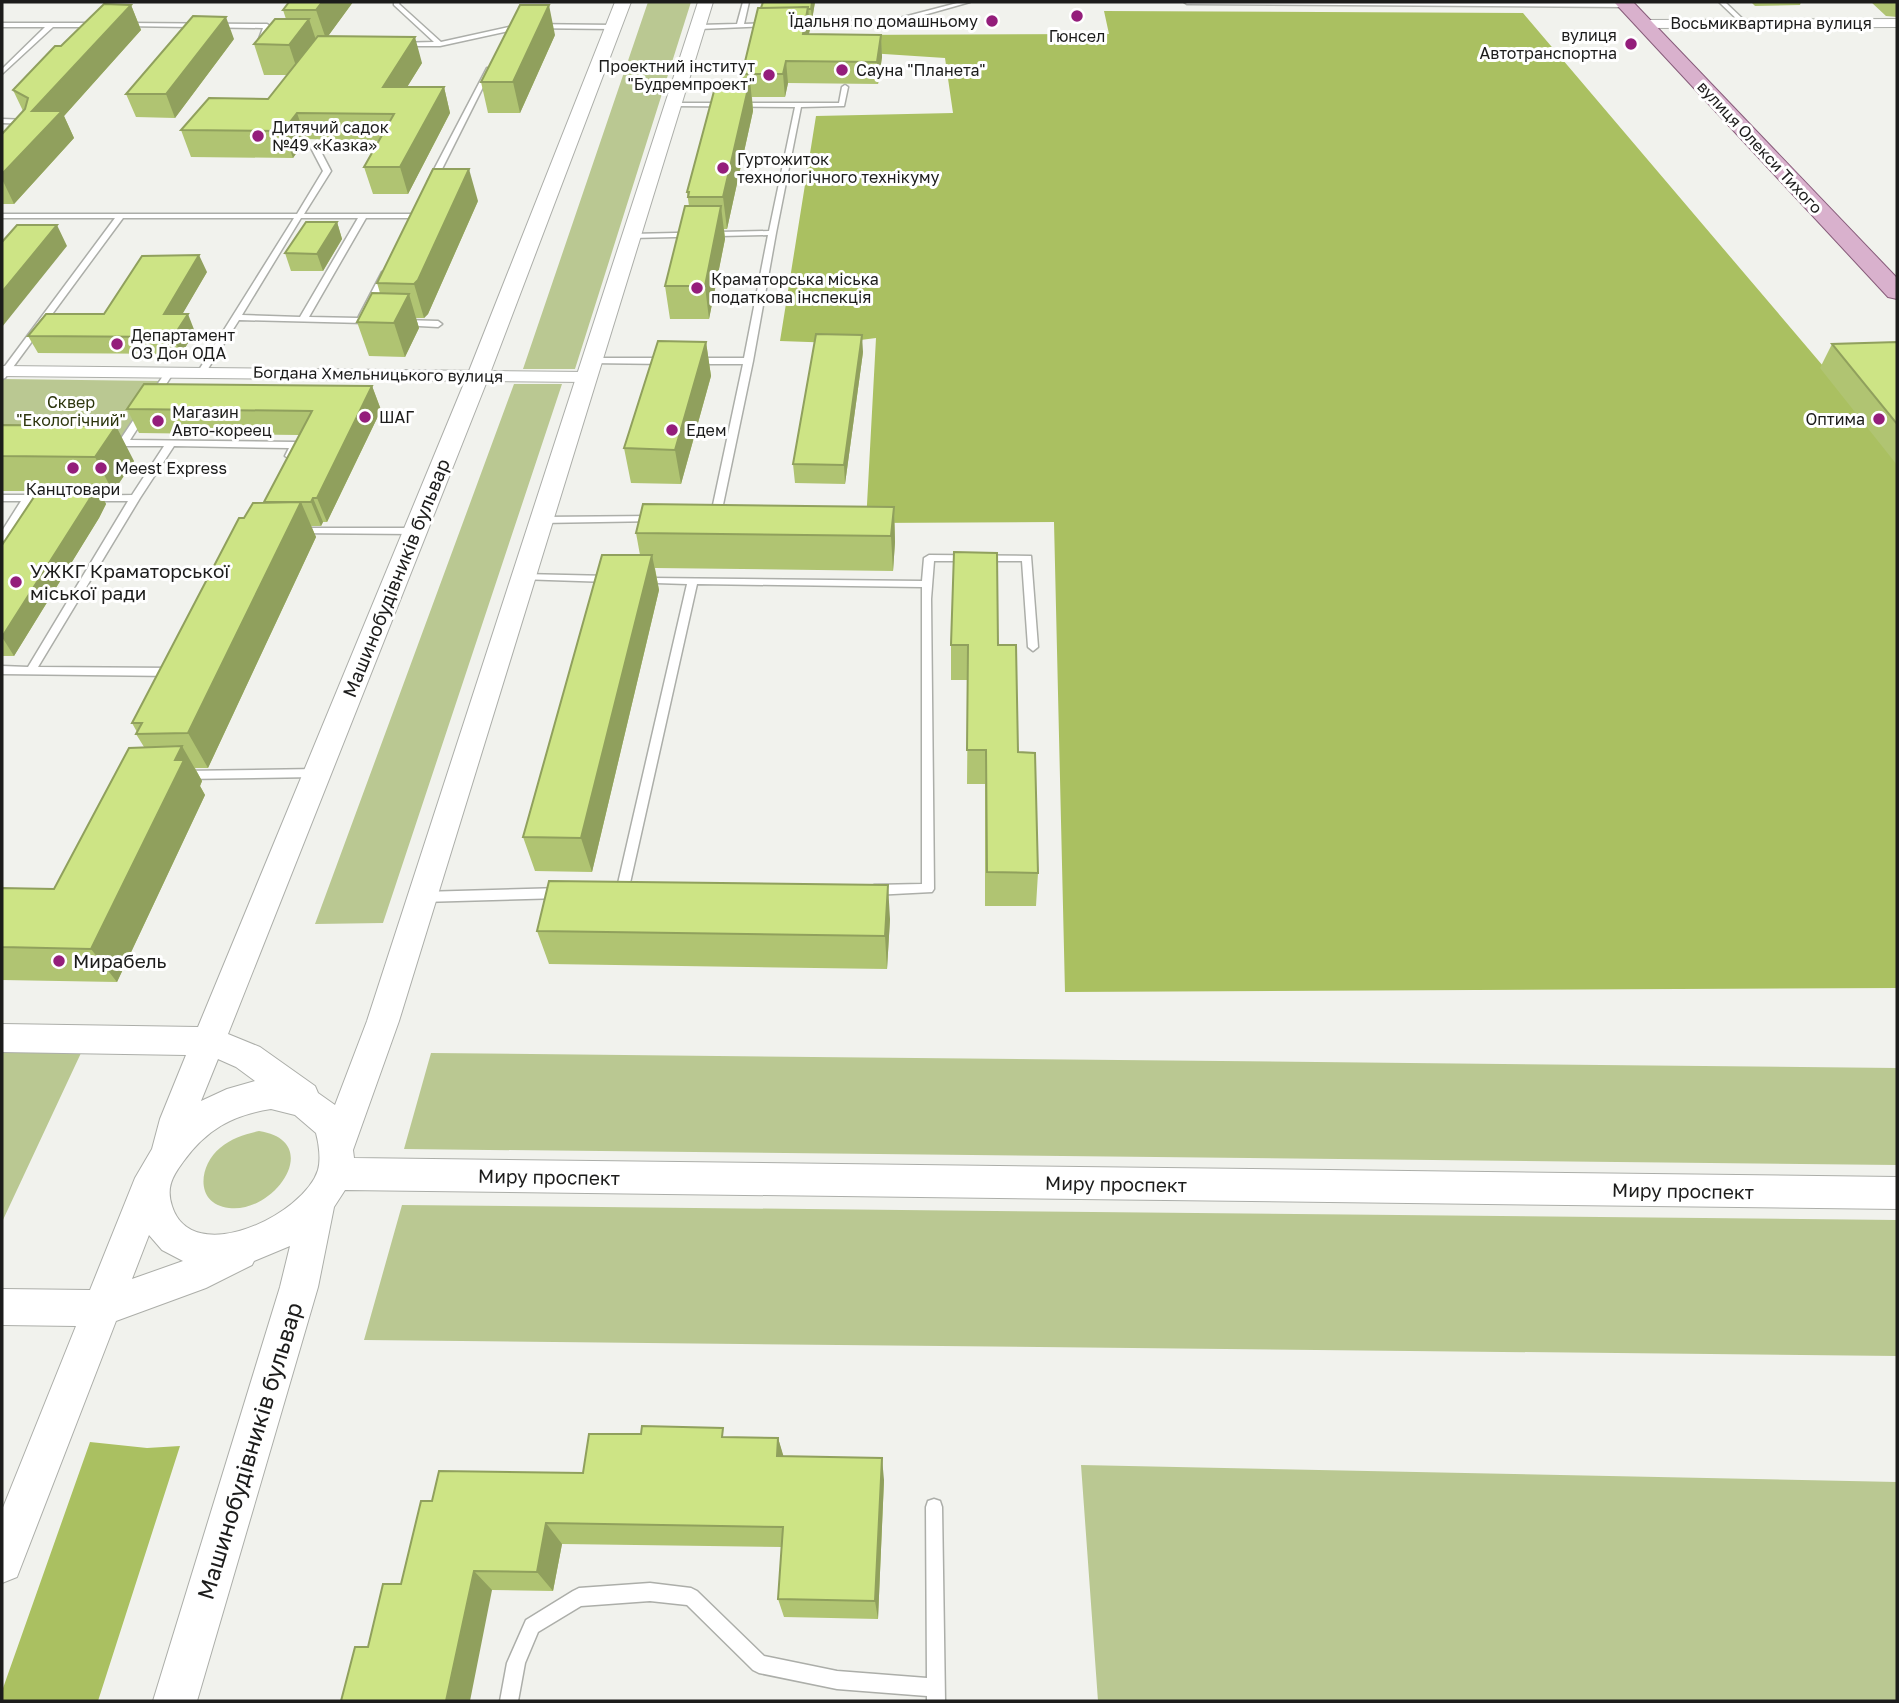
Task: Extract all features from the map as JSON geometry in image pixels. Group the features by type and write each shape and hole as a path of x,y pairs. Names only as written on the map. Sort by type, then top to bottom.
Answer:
{"main road":[{"name":"вулиця Олекси Тихого","path":"1625,3 1897,292"}],"street":[{"name":"Машинобудівників бульвар","path":"2,1562 100,1308 160,1167 177,1119 478,376 623,2"},
{"name":"Машинобудівників бульвар","path":"175,1701 299,1287 330,1174 383,1021 706,2"},
{"name":"Восьмиквартирна вулиця","path":"1644,24 1897,23"},
{"name":"Богдана Хмельницького вулиця","path":"3,372 478,376 589,369"},
{"path":"2,1038 209,1041 248,1057 317,1109 331,1126 330,1174 295,1222 267,1239 193,1275 100,1308 2,1307"},
{"path":"267,1239 237,1250 207,1251 182,1243 163,1227 153,1206 160,1167 187,1130 213,1111 242,1098 271,1094 297,1098 317,1109"},
{"name":"Миру проспект","path":"330,1174 1897,1193"}],"lane":[{"path":"397,2 396,4 440,44"},
{"path":"740,26 746,2"},
{"path":"699,27 892,22 967,2"},
{"path":"1187,2 1625,3"},
{"path":"1722,2 1744,23"},
{"path":"2,25 105,25"},
{"path":"2,72 51,25"},
{"path":"118,25 267,26 260,44 274,44"},
{"path":"385,44 440,44 523,26 614,27"},
{"path":"503,40 509,29"},
{"path":"426,193 492,64"},
{"path":"673,104 798,107 842,105 845,87"},
{"path":"704,519 717,519 798,107"},
{"path":"2,121 27,121 34,125 33,132"},
{"path":"201,373 327,171 315,148"},
{"path":"408,228 420,204"},
{"path":"2,216 414,216"},
{"path":"303,319 363,216"},
{"path":"3,372 120,217"},
{"path":"631,236 772,233"},
{"path":"361,321 390,263"},
{"path":"236,317 374,322"},
{"path":"387,322 438,324"},
{"path":"589,369 749,362"},
{"path":"170,372 123,443 295,445 283,470"},
{"path":"32,670 171,443"},
{"path":"2,498 55,498"},
{"path":"2,538 28,498"},
{"path":"68,498 135,498"},
{"path":"541,520 663,519"},
{"path":"279,531 415,531"},
{"path":"858,890 928,889 929,558 1027,558 1033,647"},
{"path":"523,577 618,579"},
{"path":"656,580 927,584"},
{"path":"636,892 616,892 693,580"},
{"path":"175,684 187,661"},
{"path":"2,670 181,673"},
{"path":"169,775 317,773"},
{"path":"422,897 575,893"},
{"path":"509,1701 516,1663 532,1626 579,1598 650,1592 691,1597 760,1664 837,1680 936,1695 934,1507"}],"green space":[{"path":"648,2 691,2 575,369 523,369"},
{"path":"1104,11 1523,13 1897,453 1897,988 1065,992 1054,522 866,523 876,338 837,343 780,341 816,116 953,113 945,58 823,50 836,35 1109,34"},
{"name":"Сквер \"Екологічний\"","path":"2,379 160,381 118,443 2,441"},
{"path":"514,384 562,384 383,923 315,924"},
{"path":"2,1052 81,1053 2,1222"},
{"path":"431,1053 1897,1068 1897,1165 404,1149"},
{"path":"259,1131 279,1137 289,1148 291,1161 286,1176 276,1189 262,1200 246,1207 229,1208 218,1205 205,1192 204,1173 208,1164 220,1148 239,1137"},
{"path":"402,1205 1897,1220 1897,1356 364,1340"},
{"path":"90,1442 147,1448 180,1446 98,1701 2,1701 2,1691"},
{"path":"1081,1465 1897,1482 1897,1701 1098,1701"}],"building":[{"path":"289,2 322,2 316,10 283,10"},
{"path":"763,2 812,2 811,9 808,9 761,8"},
{"path":"104,4 131,5 32,111 62,111 2,174 2,134 25,109 28,98 13,90 55,46 61,46"},
{"path":"520,5 549,5 513,82 481,82"},
{"path":"808,7 803,34 881,35 877,62 786,61 783,74 742,74 758,8"},
{"path":"193,16 226,17 166,94 126,94"},
{"path":"275,19 309,19 289,45 254,44"},
{"path":"318,36 415,37 383,87 444,87 400,167 364,167 394,114 297,113 283,131 181,130 209,98 268,99"},
{"path":"717,80 750,80 723,197 688,197 687,192"},
{"path":"433,169 469,169 418,280 414,284 377,283"},
{"path":"685,206 721,206 705,286 665,286"},
{"path":"306,222 337,222 317,254 285,253"},
{"path":"17,225 57,225 2,292 2,242"},
{"path":"199,255 164,314 188,314 173,337 28,336 46,314 104,314 142,256"},
{"path":"372,293 409,294 394,323 357,322"},
{"path":"816,334 862,335 844,465 793,464"},
{"path":"658,341 706,342 675,450 624,448"},
{"path":"1897,342 1897,424 1832,344"},
{"path":"144,384 372,386 317,498 313,498 311,502 264,502 312,411 127,409"},
{"path":"2,425 116,426 95,457 2,456"},
{"path":"42,485 96,485 2,637 2,545"},
{"path":"301,502 188,733 136,734 142,723 132,723 239,518 244,518 253,503"},
{"path":"643,504 894,507 891,536 636,533"},
{"path":"954,552 997,553 998,645 1016,645 1018,752 1035,753 1038,873 987,872 986,750 967,750 968,645 951,645"},
{"path":"602,555 652,555 581,838 523,837"},
{"path":"182,746 175,760 184,760 91,949 2,947 2,888 54,889 129,748"},
{"path":"549,881 888,885 885,936 537,931"},
{"path":"642,1426 723,1428 722,1437 778,1438 777,1456 882,1458 875,1601 778,1599 783,1527 546,1523 537,1572 474,1571 446,1701 341,1701 355,1647 368,1647 383,1584 401,1584 421,1501 432,1501 439,1471 583,1473 589,1434 641,1434"}],"place":[{"name":"Гюнсел","path":"1077,16"},
{"name":"Їдальня по домашньому","path":"992,21"},
{"name":"вулиця Автотранспортна","path":"1631,44"},
{"name":"Сауна \"Планета\"","path":"842,70"},
{"name":"Проектний інститут \"Будремпроект\"","path":"769,75"},
{"name":"Дитячий садок №49 «Казка»","path":"258,136"},
{"name":"Гуртожиток технологічного технікуму","path":"723,168"},
{"name":"Краматорська міська податкова інспекція","path":"697,288"},
{"name":"Департамент ОЗ Дон ОДА","path":"117,344"},
{"name":"ШАГ","path":"365,417"},
{"name":"Оптима","path":"1879,419"},
{"name":"Магазин Авто-кореец","path":"158,421"},
{"name":"Едем","path":"672,430"},
{"name":"Канцтовари","path":"73,468"},
{"name":"Meest Express","path":"101,468"},
{"name":"УЖКГ Краматорської міської ради","path":"16,582"},
{"name":"Мирабель","path":"59,961"}]}
